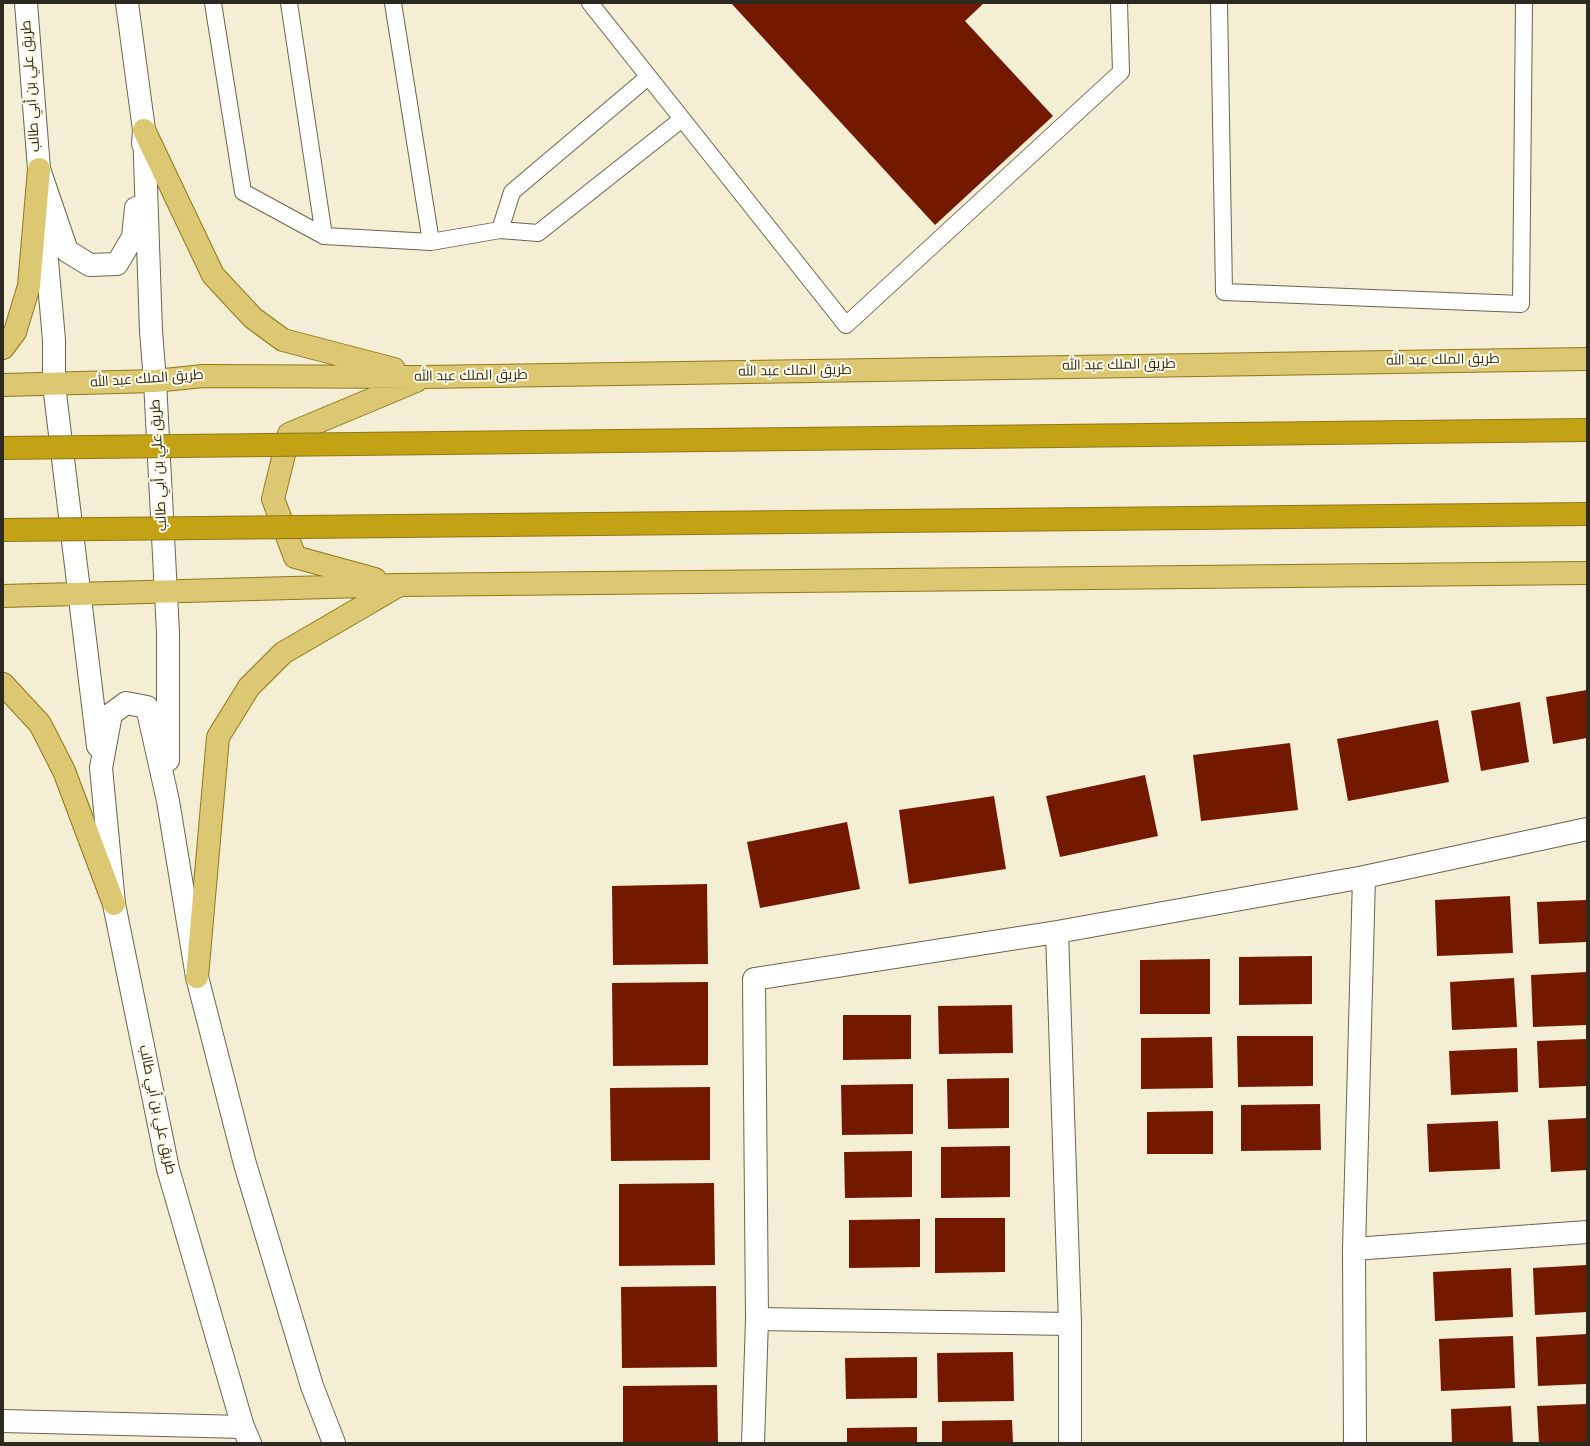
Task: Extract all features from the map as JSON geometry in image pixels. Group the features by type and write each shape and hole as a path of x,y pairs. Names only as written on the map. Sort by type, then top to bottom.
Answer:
{"highway":[{"path":"3,448 1587,430"},
{"path":"3,530 1587,514"}],"main road":[{"name":"طريق علي بن أبي طالب","path":"26,3 54,340 54,385 81,595 101,768 114,904 168,1169 246,1435"},
{"name":"طريق علي بن أبي طالب","path":"127,3 144,130 151,332 155,381 168,633 168,801"},
{"name":"طريق علي بن أبي طالب","path":"39,169 67,251 90,265 117,264 133,238 144,130"},
{"path":"144,130 213,276 253,318 284,340 424,378"},
{"path":"3,348 15,332 28,286 39,169"},
{"name":"طريق الملك عبد الله","path":"3,385 54,385 155,381 203,376 424,378 1587,359"},
{"path":"400,585 295,557 273,500 289,434 424,378"},
{"path":"3,596 400,585 1587,573"},
{"path":"197,977 218,737 249,687 283,653 400,585"},
{"path":"3,684 40,724 64,771 114,904"},
{"name":"طريق علي بن أبي طالب","path":"101,768 111,714 126,703 147,707 168,801 197,977 245,1164 312,1386 334,1443"},
{"path":"753,1443 757,1319 754,979 1057,932 1364,877 1587,829"},
{"path":"1355,1443 1354,1249 1364,877"},
{"path":"1057,932 1070,1324 1070,1443"},
{"path":"1354,1249 1587,1232"},
{"path":"757,1319 1070,1324"},
{"path":"3,1421 246,1435"}],"lane":[{"path":"213,3 243,192 324,236 431,242 500,230 538,233 682,119"},
{"path":"289,3 324,236"},
{"path":"393,3 431,242"},
{"path":"590,3 846,325 1121,72 1119,3"},
{"path":"1219,3 1224,292 1521,304 1524,3"},
{"path":"500,230 512,192 648,77"}],"building":[{"path":"731,3 984,3 965,21 1053,116 935,225"},
{"path":"1587,690 1587,738 1553,744 1546,697"},
{"path":"1520,702 1529,762 1481,771 1471,711"},
{"path":"1438,720 1449,782 1348,801 1337,739"},
{"path":"1290,743 1298,810 1201,821 1193,755"},
{"path":"1145,775 1158,836 1060,857 1046,796"},
{"path":"994,796 1006,869 909,884 899,810"},
{"path":"847,822 860,889 760,908 747,842"},
{"path":"707,884 708,964 613,965 612,886"},
{"path":"1510,896 1513,953 1437,956 1435,900"},
{"path":"1587,900 1587,942 1539,944 1537,902"},
{"path":"1312,956 1312,1004 1239,1005 1239,957"},
{"path":"1210,959 1210,1014 1140,1014 1140,960"},
{"path":"1587,972 1587,1025 1533,1027 1531,975"},
{"path":"1514,978 1517,1027 1452,1030 1450,982"},
{"path":"708,982 708,1065 613,1066 612,983"},
{"path":"1012,1005 1013,1053 939,1054 938,1006"},
{"path":"843,1015 911,1015 911,1059 843,1060"},
{"path":"1237,1036 1313,1036 1313,1086 1238,1087"},
{"path":"1212,1037 1213,1088 1141,1089 1141,1038"},
{"path":"1587,1039 1587,1086 1539,1088 1537,1041"},
{"path":"1517,1048 1518,1092 1451,1095 1449,1051"},
{"path":"1009,1078 1009,1128 948,1129 947,1079"},
{"path":"913,1084 913,1134 842,1135 841,1085"},
{"path":"710,1087 710,1160 611,1161 610,1088"},
{"path":"1320,1104 1321,1150 1241,1151 1241,1105"},
{"path":"1213,1111 1213,1154 1147,1154 1147,1112"},
{"path":"1587,1118 1587,1170 1551,1172 1548,1120"},
{"path":"1498,1121 1500,1169 1429,1172 1427,1124"},
{"path":"1010,1146 1010,1197 941,1198 941,1147"},
{"path":"912,1151 912,1197 845,1198 844,1152"},
{"path":"714,1183 715,1265 619,1266 619,1184"},
{"path":"935,1218 1005,1218 1005,1272 935,1273"},
{"path":"920,1219 920,1267 849,1268 849,1220"},
{"path":"1587,1265 1587,1312 1535,1315 1533,1268"},
{"path":"1511,1268 1513,1317 1435,1321 1433,1272"},
{"path":"716,1286 717,1367 622,1368 621,1287"},
{"path":"1587,1334 1587,1384 1538,1386 1536,1337"},
{"path":"1513,1336 1515,1388 1441,1391 1439,1339"},
{"path":"1013,1352 1014,1401 938,1402 937,1353"},
{"path":"917,1357 917,1398 846,1399 845,1358"},
{"path":"717,1385 718,1443 623,1443 623,1386"},
{"path":"1587,1404 1587,1443 1539,1443 1537,1406"},
{"path":"1511,1406 1513,1443 1452,1443 1451,1409"},
{"path":"1012,1420 1013,1443 942,1443 942,1421"},
{"path":"917,1427 917,1443 847,1443 847,1428"}]}
